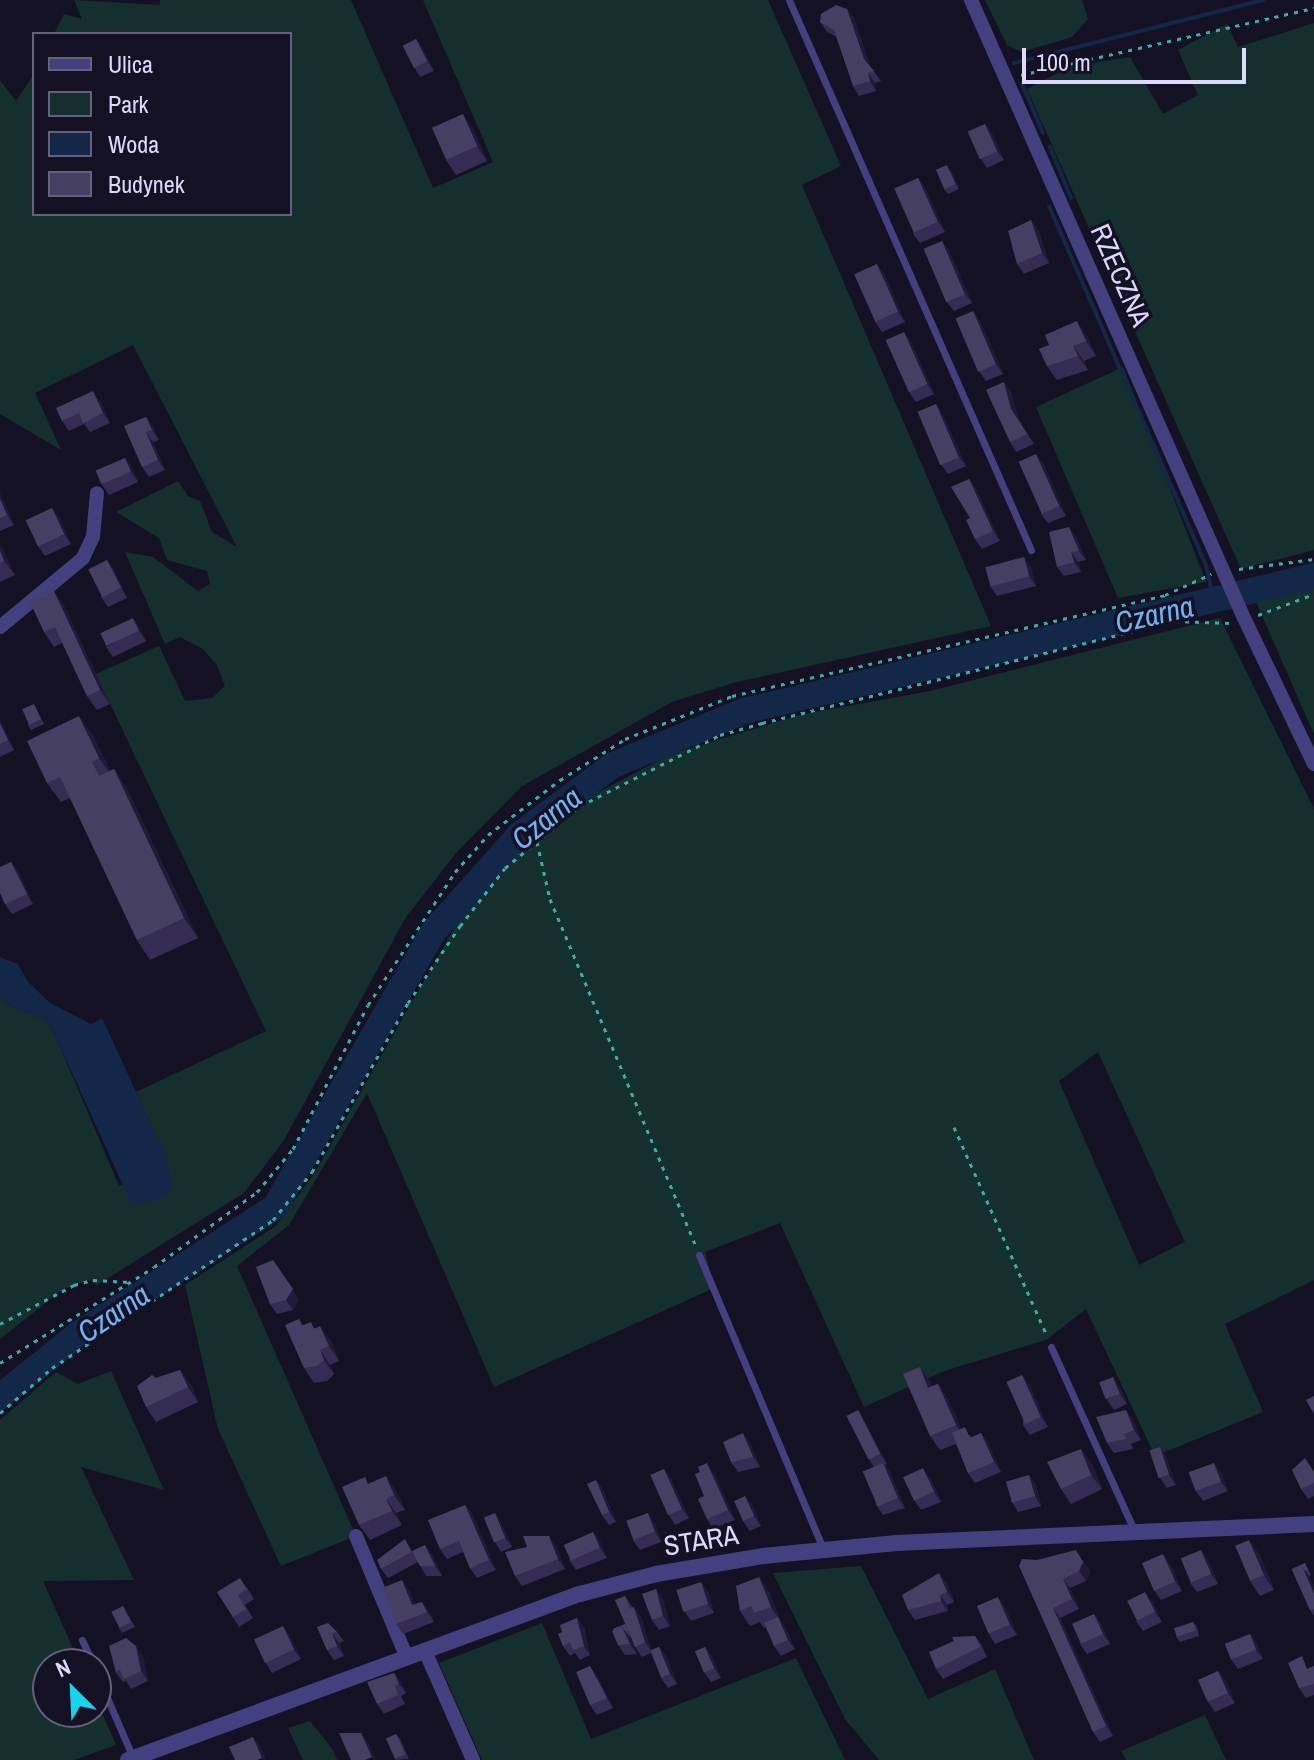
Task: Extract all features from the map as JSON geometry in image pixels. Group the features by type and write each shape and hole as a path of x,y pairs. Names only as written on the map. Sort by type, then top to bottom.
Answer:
{"street":[{"name":"RZECZNA","path":"971,0 1245,621"},
{"path":"0,627 83,558 93,537 97,493"},
{"path":"1245,621 1314,764"},
{"name":"STARA","path":"130,1759 617,1582 708,1564 824,1550 1314,1524"},
{"path":"356,1536 407,1658"},
{"path":"425,1651 473,1760"}],"lane":[{"path":"789,0 1031,550"},
{"path":"699,1255 824,1550"},
{"path":"1051,1347 1136,1534"},
{"path":"82,1640 86,1648"},
{"path":"112,1713 130,1759"}],"path":[{"path":"1006,78 1314,8"},
{"path":"0,1363 130,1282 257,1192 293,1149 368,1005 455,872 488,835 560,780 625,739 732,696 1165,595 1202,576 1314,559"},
{"path":"0,1413 52,1368 273,1220 312,1172 408,1003 460,926 505,868 580,806 720,735 1175,621 1245,621 1269,607 1314,594"},
{"path":"537,842 550,899 699,1255"},
{"path":"954,1127 1051,1347"},
{"path":"0,1324 74,1285 93,1280 130,1282"}],"green space":[{"path":"74,0 160,5 160,0 351,0 433,188 493,162 423,0 768,0 841,166 802,185 991,626 733,683 672,702 522,786 456,853 406,917 284,1140 244,1193 97,1285 89,1280 63,1289 0,1339 0,995 12,1007 44,1019 55,1035 119,1186 167,1159 136,1092 266,1031 96,674 159,646 185,701 212,698 225,686 217,665 203,649 180,637 165,644 125,552 153,557 198,591 210,584 207,571 167,560 159,538 116,512 178,481 188,496 200,501 212,532 237,547 133,345 35,393 61,450 0,414 0,80 16,101 32,77 32,216 292,216 292,32 55,32 64,14 82,19"},
{"path":"985,0 1082,0 1088,19 1072,37 1022,52 1007,45"},
{"path":"1314,23 1314,550 1241,569 1027,89 1069,67 1130,57 1163,114 1198,95 1178,50 1227,24 1238,47"},
{"path":"1123,367 1206,582 1118,598 1036,407"},
{"path":"1314,587 1314,734 1256,602"},
{"path":"1220,618 1314,809 1314,1280 1225,1324 1263,1412 1155,1456 1086,1309 1046,1340 944,1371 864,1407 780,1223 705,1252 714,1288 494,1387 367,1093 289,1225 237,1266 356,1536 281,1566 218,1429 185,1285 276,1226 314,1174 460,918 515,851 584,800 669,755 799,715 930,691","holes":["1098,1052 1185,1242 1139,1265 1059,1081"]},
{"path":"111,1371 164,1490 81,1467 134,1580 43,1581 73,1648 32,1648 32,1728 109,1728 116,1745 74,1760 0,1760 0,1420 56,1372 78,1384"},
{"path":"861,1566 928,1699 995,1669 1034,1760 879,1760 845,1719 773,1573"},
{"path":"542,1623 591,1739 796,1658 845,1760 482,1760 439,1663"},
{"path":"1205,1715 1226,1760 1126,1760 1121,1751"},
{"path":"310,1721 333,1750 337,1760 303,1760 288,1728"}],"water":[{"path":"0,957 18,964 28,982 50,1003 91,1024 102,1018 167,1159 173,1187 164,1198 132,1205 55,1035 44,1019 12,1007 0,995"}],"building":[{"path":"836,5 847,9 864,59 874,71 868,73 870,81 853,86 834,30 820,22 821,14"},
{"path":"416,39 427,61 414,68 403,46"},
{"path":"463,114 477,146 446,160 432,128"},
{"path":"985,124 997,151 980,159 968,132"},
{"path":"947,165 955,184 944,189 936,170"},
{"path":"918,178 938,222 914,232 894,189"},
{"path":"1031,220 1042,253 1017,264 1008,231"},
{"path":"942,241 965,294 946,302 924,249"},
{"path":"877,264 898,312 875,322 854,274"},
{"path":"973,311 996,364 978,372 956,318"},
{"path":"1077,321 1086,341 1073,346 1078,356 1047,366 1039,349 1049,345 1045,335"},
{"path":"904,332 927,384 909,392 886,340"},
{"path":"1004,382 1011,409 1027,434 1010,442 986,390"},
{"path":"93,391 103,413 83,423 79,413 62,421 56,408"},
{"path":"936,404 959,457 940,465 918,412"},
{"path":"146,417 152,430 146,432 158,460 142,467 124,426"},
{"path":"1036,454 1059,506 1042,514 1019,462"},
{"path":"125,458 131,472 101,484 96,471"},
{"path":"969,479 993,531 975,539 966,520 970,518 951,487"},
{"path":"0,499 7,515 0,518"},
{"path":"52,508 64,534 38,547 26,520"},
{"path":"1069,527 1079,551 1071,552 1074,562 1057,567 1049,532"},
{"path":"1024,557 1029,576 991,587 985,567"},
{"path":"107,560 121,588 102,597 88,570"},
{"path":"53,589 100,690 87,696 55,627 44,632 29,600"},
{"path":"133,618 139,631 106,646 100,633"},
{"path":"34,704 41,720 29,725 22,709"},
{"path":"79,716 99,758 92,762 99,776 114,769 184,918 137,940 60,777 47,783 27,741"},
{"path":"0,724 8,740 0,744"},
{"path":"11,862 27,894 5,904 0,893 0,867"},
{"path":"273,1260 293,1289 286,1300 270,1304 256,1267"},
{"path":"299,1319 302,1326 311,1322 314,1329 320,1326 329,1346 320,1350 324,1360 317,1366 304,1368 285,1325"},
{"path":"920,1367 928,1388 938,1384 956,1425 930,1436 903,1374"},
{"path":"180,1370 188,1387 146,1407 137,1386 152,1375 156,1378"},
{"path":"1022,1375 1041,1417 1025,1424 1006,1382"},
{"path":"1113,1377 1120,1394 1106,1399 1099,1383"},
{"path":"1314,1396 1314,1414 1306,1400"},
{"path":"858,1410 880,1454 869,1460 846,1416"},
{"path":"1126,1410 1134,1430 1124,1434 1126,1439 1107,1443 1096,1417"},
{"path":"965,1427 970,1438 981,1433 994,1462 968,1473 952,1433"},
{"path":"743,1433 753,1457 731,1462 723,1442"},
{"path":"1160,1447 1169,1475 1158,1478 1150,1450"},
{"path":"1081,1449 1091,1475 1061,1489 1047,1462"},
{"path":"1305,1458 1314,1472 1314,1483 1301,1489 1292,1470"},
{"path":"707,1463 728,1510 707,1519 698,1499 704,1496 695,1474 700,1472 698,1467"},
{"path":"883,1463 898,1498 878,1507 863,1472"},
{"path":"1214,1463 1221,1482 1195,1491 1189,1472"},
{"path":"923,1468 934,1492 914,1501 903,1477"},
{"path":"664,1469 682,1509 668,1515 650,1475"},
{"path":"1029,1475 1035,1496 1012,1503 1006,1482"},
{"path":"386,1476 394,1495 386,1499 392,1511 359,1525 342,1487 365,1477 368,1484"},
{"path":"596,1480 609,1512 602,1515 587,1484"},
{"path":"745,1496 754,1516 743,1521 734,1501"},
{"path":"465,1505 489,1560 470,1568 459,1541 440,1549 428,1520"},
{"path":"495,1513 505,1538 494,1543 484,1517"},
{"path":"648,1513 655,1532 633,1540 626,1521"},
{"path":"593,1532 600,1548 571,1561 564,1545"},
{"path":"523,1536 549,1536 558,1559 515,1576 505,1552 527,1547"},
{"path":"405,1539 412,1552 381,1569 377,1560"},
{"path":"1249,1540 1264,1575 1250,1581 1235,1546"},
{"path":"425,1545 435,1566 420,1566 412,1551"},
{"path":"1076,1550 1083,1562 1079,1571 1063,1579 1072,1599 1053,1608 1106,1726 1093,1732 1019,1566 1022,1559 1037,1560"},
{"path":"1201,1550 1211,1574 1191,1583 1181,1559"},
{"path":"1163,1554 1175,1581 1154,1591 1142,1563"},
{"path":"1302,1566 1314,1594 1314,1609 1310,1610 1292,1570"},
{"path":"939,1573 947,1592 940,1595 941,1601 908,1610 902,1595"},
{"path":"759,1577 771,1607 754,1613 751,1606 740,1611 736,1586"},
{"path":"240,1578 247,1589 238,1595 246,1609 233,1617 217,1592"},
{"path":"402,1580 412,1605 422,1602 427,1612 396,1624 382,1588"},
{"path":"701,1582 708,1604 683,1612 676,1590"},
{"path":"656,1589 663,1616 652,1620 642,1594"},
{"path":"1145,1592 1155,1612 1137,1621 1127,1601"},
{"path":"625,1596 630,1609 634,1607 645,1642 635,1647 615,1600"},
{"path":"998,1597 1010,1625 989,1634 977,1606"},
{"path":"123,1606 131,1622 120,1628 111,1612"},
{"path":"1094,1614 1103,1634 1081,1644 1072,1624"},
{"path":"778,1617 788,1640 774,1646 764,1623"},
{"path":"577,1618 584,1646 573,1650 570,1642 563,1646 558,1634 562,1632 560,1625"},
{"path":"1193,1622 1196,1631 1177,1637 1174,1628"},
{"path":"328,1623 337,1632 332,1633 337,1646 327,1650 317,1627"},
{"path":"625,1624 628,1631 622,1627 614,1631 613,1629"},
{"path":"283,1626 294,1650 265,1663 254,1640"},
{"path":"622,1627 630,1644 618,1645 612,1631"},
{"path":"1250,1634 1256,1650 1231,1660 1225,1644"},
{"path":"975,1636 980,1647 936,1669 929,1652 954,1641 952,1637"},
{"path":"126,1638 136,1646 141,1671 124,1679 120,1670 116,1673 112,1648 109,1646"},
{"path":"659,1647 670,1674 662,1677 651,1650"},
{"path":"705,1647 714,1668 704,1672 695,1651"},
{"path":"1302,1656 1307,1669 1314,1666 1314,1684 1299,1688 1288,1663"},
{"path":"590,1666 607,1698 590,1705 576,1672"},
{"path":"1218,1671 1228,1693 1208,1702 1198,1680"},
{"path":"394,1673 399,1684 395,1686 398,1695 377,1704 367,1682"},
{"path":"339,1733 361,1733 372,1757 351,1760"},
{"path":"396,1734 405,1754 395,1759 386,1738"},
{"path":"253,1737 262,1758 235,1760 229,1747"}],"waterway":[{"path":"1014,63 1263,0"},
{"path":"1022,84 1043,133"},
{"path":"1050,147 1071,198"},
{"path":"1049,206 1206,565 1213,597"},
{"name":"Czarna","path":"0,1397 77,1335 275,1207 433,932 519,835 613,765 744,711 1314,576"}]}
